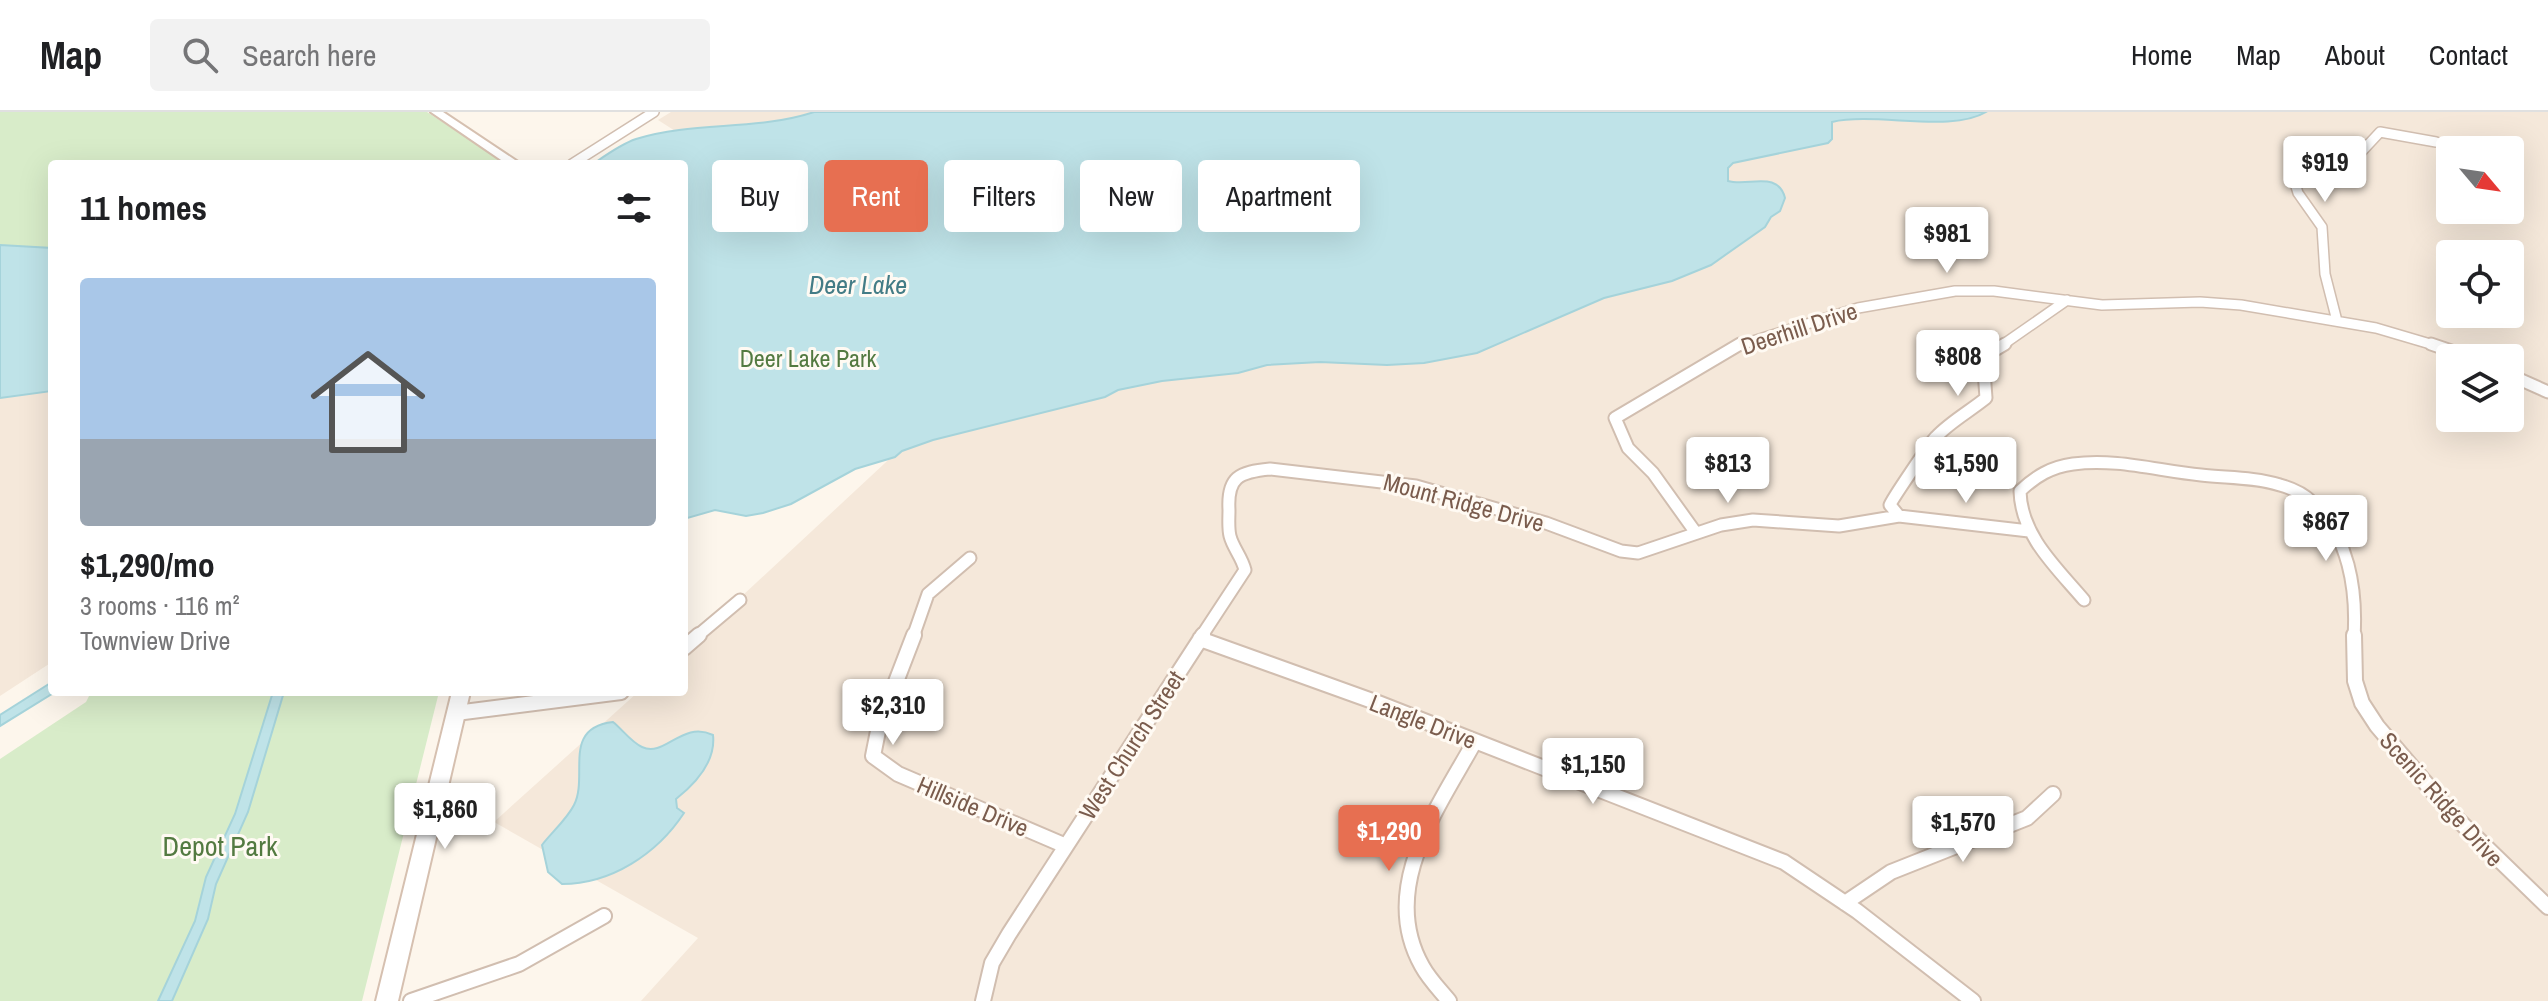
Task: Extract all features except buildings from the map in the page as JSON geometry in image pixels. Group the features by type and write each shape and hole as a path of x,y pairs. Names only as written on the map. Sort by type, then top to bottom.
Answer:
{"street":[{"path":"436,112 509,160"},
{"path":"578,160 654,112"},
{"path":"2337,321 2325,274 2322,227 2298,193 2294,180 2298,172 2311,167 2351,163 2380,132 2436,142"},
{"name":"Deerhill Drive","path":"1696,533 1653,473 1628,448 1615,418 1742,343 1858,308 1955,291 1994,291 2102,305 2224,304 2337,321 2436,346"},
{"path":"1899,516 1890,505 1897,489 1918,466 1935,438 1986,398 1988,389 1981,368 1983,357 2028,330 2067,300"},
{"path":"2524,381 2548,392"},
{"name":"Scenic Ridge Drive","path":"2084,600 2029,531 2019,503 2025,484 2041,473 2100,462 2257,479 2293,490 2310,500 2323,512 2355,591 2353,663 2359,695 2379,729 2447,811 2491,857 2548,907"},
{"name":"Mount Ridge Drive","path":"1230,487 1232,482 1249,471 1270,469 1391,481 1546,523 1609,547 1638,553 1696,533"},
{"name":"West Church Street","path":"983,1001 992,963 1245,570 1242,555 1230,537 1230,487"},
{"path":"1696,533 1753,520 1839,526 1899,516 2029,531"},
{"name":"Hillside Drive","path":"970,558 928,594 901,674 879,726 873,756 898,774 1066,846"},
{"path":"688,645 740,600"},
{"name":"Langle Drive","path":"1200,639 1475,741 1784,862 1845,903 1973,1001"},
{"path":"387,1001 460,696"},
{"path":"456,713 590,696"},
{"path":"1449,1001 1429,981 1409,940 1403,918 1403,897 1411,865 1475,741"},
{"path":"1845,903 1891,872 2027,818 2053,794"},
{"path":"411,1001 519,964 604,916"}],"shaded area":[{"path":"671,112 873,112 725,160 658,120"},
{"path":"1720,112 2548,112 2548,1001 641,1001 698,938 494,822 634,696 688,696 688,646 1028,330 1339,232 1360,232 1360,225"},
{"path":"48,340 48,665 0,696 0,346"}],"green space":[{"path":"0,112 427,112 501,160 48,160 48,248 0,245"},
{"name":"Depot Park","path":"89,696 438,696 362,1001 0,1001 0,759 86,702"}],"water":[{"name":"Deer Lake","path":"814,112 1986,112 1954,121 1869,119 1832,122 1832,139 1828,143 1733,163 1728,168 1728,181 1769,182 1781,189 1785,198 1780,211 1771,217 1765,227 1711,265 1672,281 1604,298 1477,353 1424,363 1267,365 1238,373 1162,381 1118,390 1105,397 933,440 902,451 895,457 855,469 791,504 763,513 746,516 715,510 688,518 688,160 599,160 625,144 658,133 770,122"},
{"path":"0,245 48,248 48,392 0,398"},
{"path":"48,685 49,696 0,726 0,715"},
{"path":"272,696 283,696 248,812 216,884 208,919 172,1001 158,1001 195,921 206,877 235,814"},
{"path":"613,722 638,745 650,749 692,732 713,735 711,754 697,779 676,799 677,808 684,813 660,841 631,864 615,872 598,879 562,884 548,872 542,845 574,805 578,793 582,743 587,733 597,726"}],"park label":[{"name":"Deer Lake Park","path":"808,358"}]}
